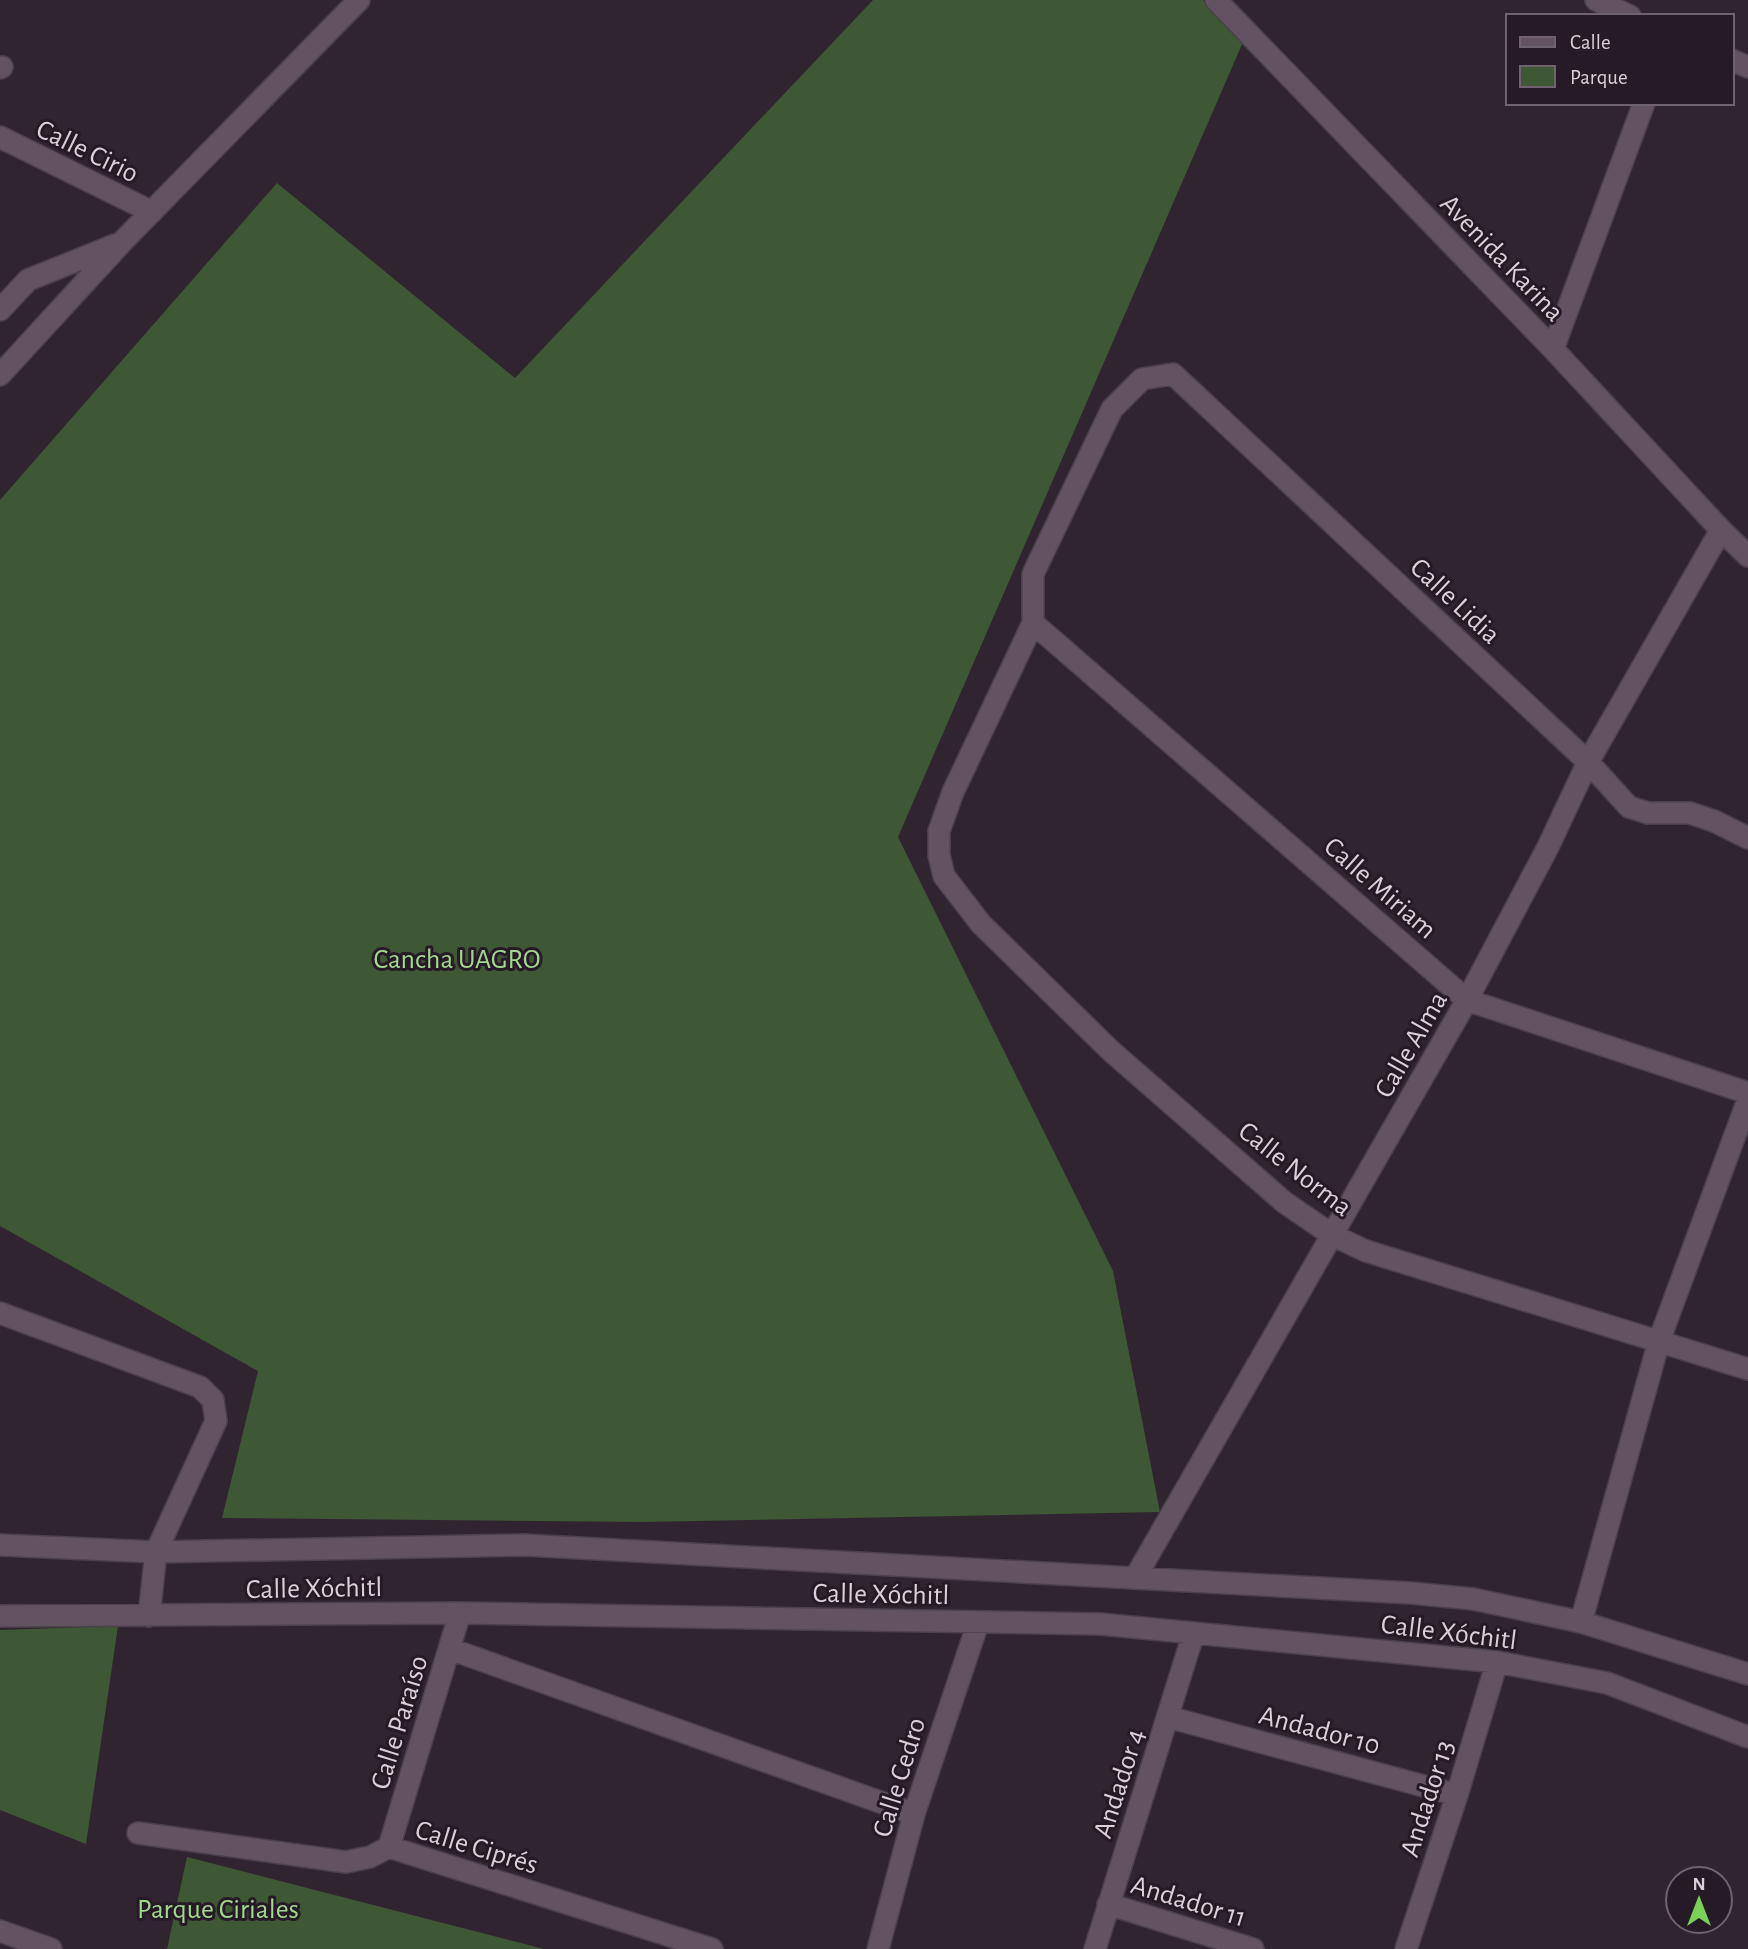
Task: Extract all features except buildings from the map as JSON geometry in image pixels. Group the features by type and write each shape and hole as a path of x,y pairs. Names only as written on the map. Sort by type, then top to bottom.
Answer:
{"street":[{"path":"5,363 359,0"},
{"name":"Avenida Karina","path":"1216,0 1553,349 1748,556"},
{"path":"1596,0 1626,14"},
{"path":"1553,349 1643,105"},
{"name":"Calle Cirio","path":"0,138 152,212"},
{"path":"0,310 28,280 123,241"},
{"name":"Calle Lidia","path":"1033,623 1032,574 1112,409 1142,379 1173,374 1588,762 1629,807 1648,813 1690,813 1714,821 1748,838"},
{"name":"Calle Alma","path":"1135,1578 1467,1000 1548,847 1588,762 1721,530"},
{"name":"Calle Norma","path":"1033,623 953,792 939,831 939,855 944,876 981,924 1111,1051 1284,1202 1332,1235 1366,1251 1748,1369"},
{"name":"Calle Miriam","path":"1033,623 1467,1000 1748,1093"},
{"path":"1581,1622 1659,1341 1748,1100"},
{"path":"0,1313 200,1387 213,1400 216,1421 156,1552 149,1616"},
{"name":"Calle Xóchitl","path":"0,1545 156,1552 524,1545 1411,1592 1473,1599 1581,1622 1748,1674"},
{"name":"Calle Xóchitl","path":"0,1616 460,1613 1100,1624 1497,1662 1607,1683 1748,1737"},
{"name":"Calle Paraíso","path":"389,1847 460,1613"},
{"name":"Calle Cedro","path":"878,1949 914,1814 978,1623"},
{"name":"Andador 4","path":"1095,1949 1194,1634"},
{"path":"450,1649 914,1814"},
{"name":"Andador 13","path":"1406,1949 1497,1662"},
{"name":"Andador 10","path":"1168,1717 1457,1795"},
{"name":"Calle Ciprés","path":"138,1833 346,1862 370,1857 389,1847 712,1949"},
{"name":"Andador 11","path":"1108,1904 1253,1949"},
{"path":"0,1931 51,1949"}],"green space":[{"name":"Cancha UAGRO","path":"873,0 1203,0 1243,42 898,837 1113,1271 1160,1512 642,1522 222,1518 258,1371 0,1226 0,500 277,183 515,378"},
{"path":"118,1626 86,1844 0,1810 0,1630"},
{"name":"Parque Ciriales","path":"187,1857 544,1949 167,1949"}]}
